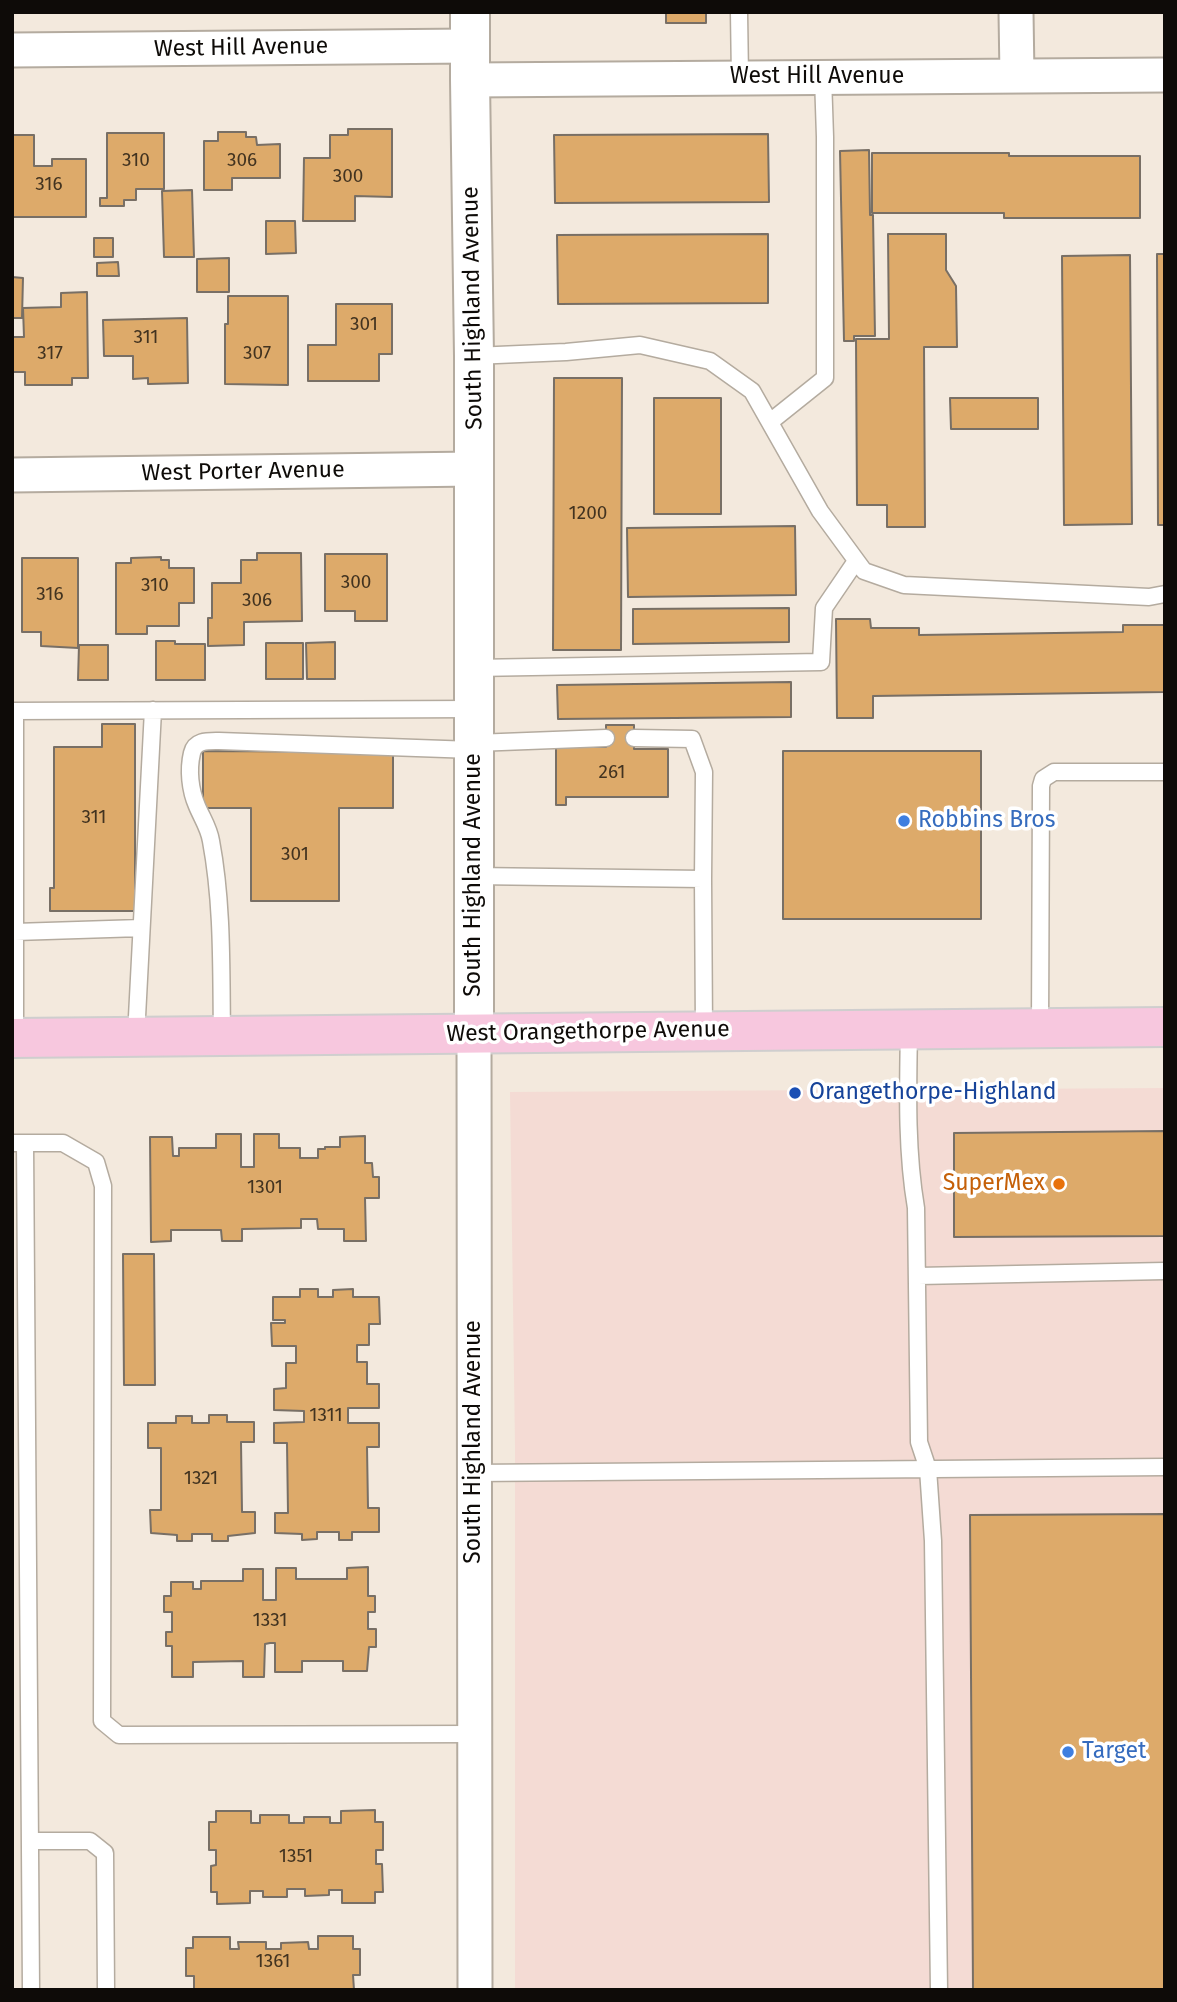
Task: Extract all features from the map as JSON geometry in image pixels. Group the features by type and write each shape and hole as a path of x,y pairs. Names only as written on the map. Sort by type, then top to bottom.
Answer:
{"main road":[{"name":"West Orangethorpe Avenue","path":"14,1038 1165,1027"}],"street":[{"path":"1016,12 1017,76"},
{"name":"West Hill Avenue","path":"12,50 470,46 740,78 1165,75"},
{"name":"South Highland Avenue","path":"470,46 474,356 475,1990"},
{"name":"West Porter Avenue","path":"12,475 474,469"}],"lane":[{"path":"739,12 740,78"},
{"path":"770,422 825,378 824,77"},
{"path":"474,356 640,345 710,361 752,391 820,511 863,571 904,585 1149,597 1165,594"},
{"path":"474,668 821,662 824,608 856,561"},
{"path":"135,1036 153,710"},
{"path":"14,1038 14,711 153,710 474,734 606,738"},
{"path":"222,1036 219,903 211,839 190,784 195,746 202,741 474,734"},
{"path":"634,738 692,739 704,772 704,1031"},
{"path":"1041,1028 1043,779 1054,772 1165,772"},
{"path":"474,876 703,879"},
{"path":"15,932 141,928"},
{"path":"909,1029 908,1110 918,1276 919,1442 928,1469 933,1541 939,1990"},
{"path":"31,1990 30,1794 19,1312 19,1143 63,1143 96,1162 103,1186 102,1721 119,1735 474,1734"},
{"path":"918,1276 1165,1270"},
{"path":"474,1473 1165,1467"},
{"path":"12,1793 30,1794"},
{"path":"30,1841 90,1841 105,1853 106,1990"}],"shaded area":[{"path":"1165,1088 1165,1990 515,1990 515,1446 510,1092"}],"building":[{"path":"666,12 706,12 706,23 666,23"},
{"path":"348,129 392,129 392,197 355,196 355,221 303,221 304,158 330,158 330,135 348,135"},
{"path":"218,132 246,132 246,137 256,137 257,145 280,144 280,178 232,178 232,190 204,190 204,141 218,141"},
{"path":"107,133 164,133 164,189 136,189 136,200 124,200 124,206 100,206 100,198 107,198"},
{"path":"768,134 769,202 555,203 554,135"},
{"path":"12,135 34,135 34,166 52,166 52,159 86,159 86,217 13,217"},
{"path":"869,150 875,336 854,336 854,341 844,341 840,151"},
{"path":"872,153 1140,156 1140,218 1004,218 1004,213 872,213"},
{"path":"192,190 194,257 164,257 162,191"},
{"path":"266,221 295,221 296,253 266,254"},
{"path":"768,234 768,303 558,304 557,235"},
{"path":"888,234 946,234 946,270 956,286 957,347 924,347 925,527 887,527 887,505 857,505 856,339 889,339"},
{"path":"94,238 113,238 113,257 94,257"},
{"path":"1157,254 1165,254 1165,525 1158,525"},
{"path":"1130,255 1132,524 1064,525 1062,256"},
{"path":"229,258 229,292 197,292 197,259"},
{"path":"118,262 119,276 97,276 97,263"},
{"path":"12,277 23,278 22,318 12,318"},
{"path":"87,292 88,378 72,378 72,385 25,385 25,372 12,372 12,337 24,337 23,308 61,307 61,293"},
{"path":"228,296 288,296 288,385 225,384"},
{"path":"336,304 392,304 392,354 379,354 379,381 308,381 308,345 336,345"},
{"path":"187,318 188,383 148,384 148,378 133,379 133,356 104,356 103,320"},
{"path":"554,378 622,378 621,650 553,650"},
{"path":"654,398 721,398 721,514 654,514"},
{"path":"950,398 1038,398 1038,429 951,429"},
{"path":"795,526 796,595 628,597 627,528"},
{"path":"257,553 301,553 302,621 244,622 244,645 208,646 208,618 212,618 212,583 241,583 241,560 257,560"},
{"path":"325,554 387,554 387,621 355,621 355,611 325,611"},
{"path":"161,557 161,560 169,560 169,568 194,568 194,603 179,603 179,626 147,626 147,634 116,634 116,563 131,563 131,558"},
{"path":"22,558 78,558 78,648 41,646 41,632 22,632"},
{"path":"789,608 789,642 633,644 633,609"},
{"path":"836,619 870,619 871,628 919,628 919,635 1123,632 1123,625 1165,625 1165,692 873,696 873,718 837,718"},
{"path":"156,641 205,644 205,680 156,680"},
{"path":"335,642 335,679 307,679 306,643"},
{"path":"266,643 303,643 303,679 266,679"},
{"path":"79,645 108,645 108,680 78,680"},
{"path":"791,682 791,717 558,719 557,685"},
{"path":"102,724 135,724 135,889 138,889 138,911 50,911 50,888 54,888 54,747 102,747"},
{"path":"606,725 634,725 634,749 668,749 668,797 566,797 566,805 556,805 556,747 606,747"},
{"path":"203,751 393,752 393,808 339,808 339,901 251,901 251,808 203,808"},
{"path":"783,751 981,751 981,919 783,919"},
{"name":"SuperMex","path":"1165,1131 1165,1236 954,1237 954,1133"},
{"path":"216,1134 241,1134 241,1167 254,1167 254,1134 279,1134 279,1148 300,1148 300,1158 318,1158 318,1149 340,1147 340,1137 365,1136 365,1163 372,1163 373,1177 379,1177 379,1198 365,1198 366,1241 344,1241 344,1229 318,1229 317,1219 301,1219 301,1228 242,1229 242,1241 222,1241 221,1230 171,1230 171,1241 151,1242 150,1137 172,1137 173,1156 179,1156 179,1148 216,1148"},
{"path":"123,1254 154,1254 155,1385 124,1385"},
{"path":"300,1289 318,1289 318,1297 333,1297 333,1290 353,1289 353,1297 379,1297 380,1324 369,1324 369,1345 357,1345 357,1362 367,1362 367,1384 379,1384 379,1408 348,1408 348,1423 379,1423 379,1447 367,1447 368,1508 379,1508 379,1532 352,1532 352,1540 339,1540 339,1532 317,1532 317,1539 302,1540 302,1534 275,1533 275,1513 288,1513 287,1443 274,1443 274,1423 304,1422 304,1411 274,1410 274,1389 286,1388 286,1363 296,1363 296,1346 272,1346 271,1323 285,1323 285,1320 273,1320 273,1297 300,1297"},
{"path":"209,1415 227,1415 227,1422 254,1422 254,1442 241,1442 242,1512 255,1512 255,1533 228,1536 228,1541 212,1541 212,1534 192,1534 192,1541 177,1541 177,1535 151,1533 150,1510 161,1510 161,1448 148,1448 148,1423 176,1423 176,1416 192,1416 192,1423 209,1423"},
{"name":"Target","path":"1165,1514 1165,1990 973,1990 970,1515"},
{"path":"368,1567 368,1596 375,1596 375,1612 368,1612 368,1629 376,1629 376,1647 369,1647 367,1671 343,1671 343,1661 302,1661 302,1672 275,1672 275,1643 270,1643 265,1644 264,1677 243,1677 243,1661 193,1662 193,1677 172,1677 172,1646 166,1646 166,1632 172,1632 172,1612 164,1612 164,1596 171,1596 171,1582 193,1582 193,1589 201,1589 201,1581 243,1581 243,1569 263,1569 263,1600 276,1600 276,1568 296,1568 296,1579 347,1579 347,1568"},
{"path":"375,1810 375,1822 383,1822 383,1850 376,1850 376,1864 382,1864 383,1892 375,1892 375,1903 342,1903 342,1890 329,1890 329,1895 305,1896 305,1889 287,1889 287,1897 263,1897 263,1891 250,1891 250,1903 217,1904 217,1892 211,1892 211,1866 216,1865 216,1850 209,1850 209,1822 216,1822 216,1811 251,1811 251,1823 260,1823 260,1815 289,1815 289,1823 304,1823 304,1817 330,1817 330,1823 341,1823 341,1811"},
{"path":"318,1936 353,1936 353,1949 360,1949 360,1975 353,1975 354,1990 194,1990 194,1976 186,1976 186,1948 193,1948 193,1937 230,1937 230,1949 239,1949 238,1942 266,1942 266,1949 281,1949 281,1943 308,1942 309,1949 318,1949"}],"place":[{"name":"Robbins Bros","path":"904,821"},
{"name":"Orangethorpe-Highland","path":"795,1093"},
{"name":"SuperMex","path":"1059,1184"},
{"name":"Target","path":"1068,1752"}]}
